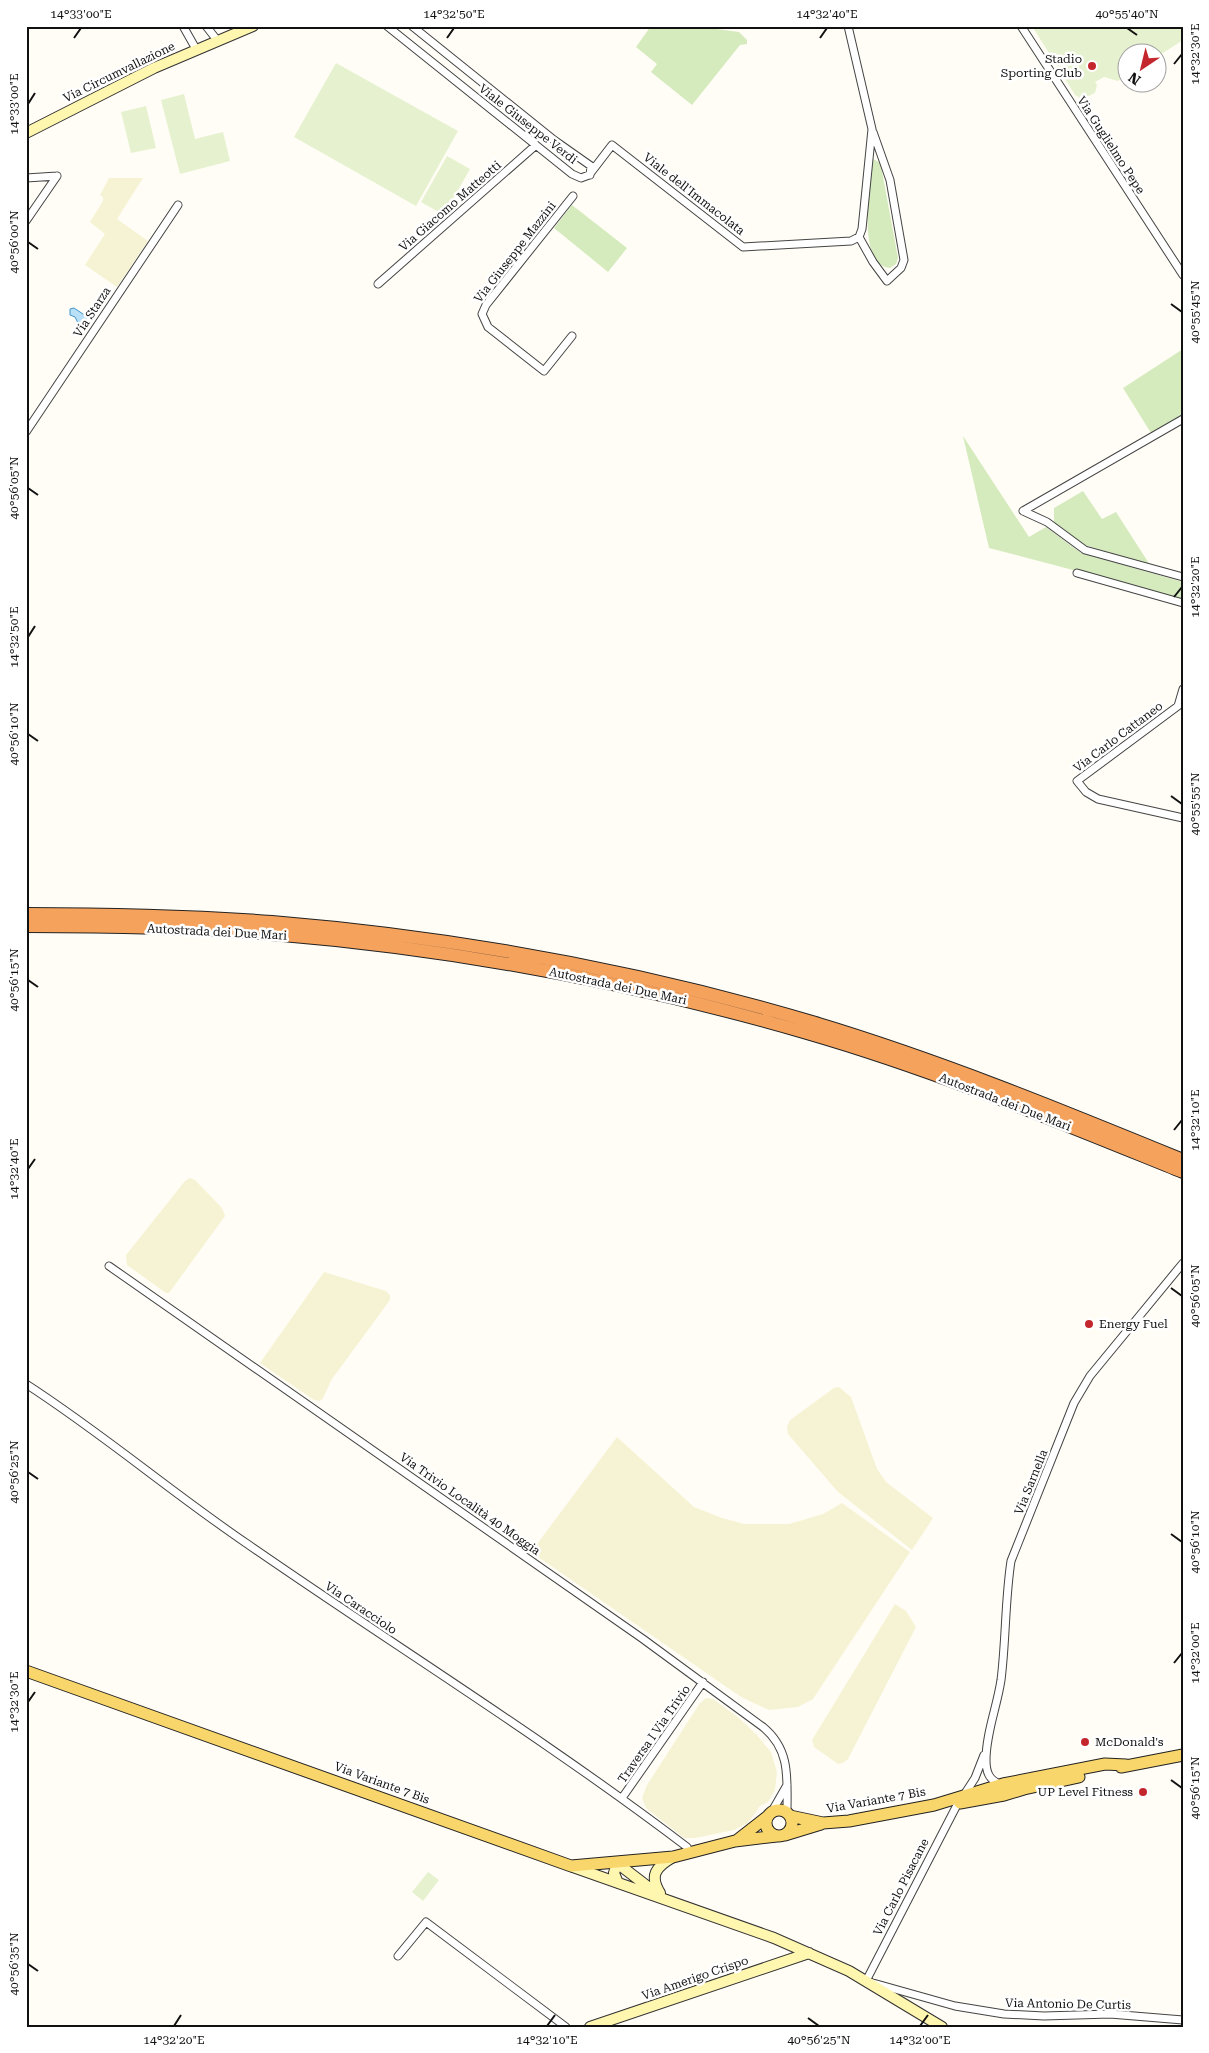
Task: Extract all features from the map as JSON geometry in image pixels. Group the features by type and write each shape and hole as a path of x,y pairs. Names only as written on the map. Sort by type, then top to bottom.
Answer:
{"highway":[{"name":"Autostrada dei Due Mari","path":"26,914 113,914 280,923 427,939 582,965 735,1001 888,1046 962,1071 1183,1160"},
{"name":"Autostrada dei Due Mari","path":"26,926 112,926 269,934 425,950 580,977 733,1012 884,1057 1031,1110 1183,1172"}],"main road":[{"name":"Via Circumvallazione","path":"26,133 99,95 196,49 253,26"},
{"name":"Via Variante 7 Bis","path":"26,1671 571,1866 673,1857 735,1841 781,1835 822,1823 864,1819 961,1799 1004,1795 1106,1772 1126,1765 1183,1755"},
{"name":"Via Variante 7 Bis","path":"961,1799 1003,1784 1105,1764 1126,1765"},
{"name":"Via Variante 7 Bis","path":"985,1790 1024,1789"},
{"path":"779,1810 788,1814 792,1824 781,1835 767,1828 769,1814 779,1810"},
{"name":"Via Variante 7 Bis","path":"735,1841 769,1814"},
{"name":"Via Variante 7 Bis","path":"788,1814 822,1823"},
{"path":"663,1898 655,1884 654,1876 663,1863 673,1857"},
{"path":"618,1882 614,1873 617,1863 663,1898"},
{"path":"571,1866 774,1938 809,1953 866,1981 942,2027"},
{"name":"Via Amerigo Crispo","path":"590,2027 809,1953"}],"street":[{"path":"183,26 196,49"},
{"path":"206,26 217,40"},
{"name":"Viale Giuseppe Verdi","path":"387,26 572,174 581,178 590,175 590,166 531,122 412,26"},
{"path":"848,26 872,128 890,180 904,260 901,268 887,281 873,262 859,237 862,229 872,128"},
{"name":"Via Guglielmo Pepe","path":"1021,26 1183,275"},
{"name":"Via Giacomo Matteotti","path":"378,284 536,145"},
{"name":"Viale dell'Immacolata","path":"590,175 612,145 743,247 851,241 859,237"},
{"path":"26,178 57,176 26,221"},
{"name":"Via Giuseppe Mazzini","path":"572,336 544,371 488,327 482,314 486,305 573,196"},
{"name":"Via Starza","path":"26,432 178,205"},
{"path":"1183,419 1023,511 1047,522 1085,550 1183,577"},
{"path":"1077,573 1183,603"},
{"name":"Via Carlo Cattaneo","path":"1183,689 1178,706 1077,781 1086,792 1098,799 1183,818"},
{"name":"Via Sarnella","path":"987,1746 1000,1682 1011,1561 1074,1403 1090,1376 1183,1263"},
{"name":"Via Trivio Località 40 Moggia","path":"109,1266 703,1682 773,1735 783,1752 788,1814"},
{"name":"Via Caracciolo","path":"26,1384 84,1422 152,1476 244,1542 622,1798 687,1847"},
{"name":"Traversa I Via Trivio","path":"622,1798 703,1682"},
{"path":"987,1746 987,1773 992,1781 1003,1784"},
{"name":"Via Carlo Pisacane","path":"866,1981 931,1852 975,1778 987,1746"},
{"path":"975,1778 979,1787 985,1790"},
{"path":"769,1814 787,1784"},
{"path":"398,1956 426,1922 566,2027"},
{"name":"Via Antonio De Curtis","path":"866,1981 955,2006 1004,2014 1044,2016 1110,2014 1183,2020"}],"shaded area":[{"path":"109,178 143,178 117,219 148,241 117,287 85,265 105,234 90,222 103,201 103,197 100,195"},
{"path":"190,1178 195,1180 222,1208 225,1216 169,1293 166,1293 127,1265 126,1255 185,1181"},
{"path":"324,1272 386,1291 390,1295 390,1300 332,1379 320,1401 314,1400 260,1363"},
{"path":"839,1387 851,1397 877,1469 886,1482 933,1518 912,1550 838,1492 788,1434 787,1427 790,1420 834,1388"},
{"path":"617,1437 694,1507 722,1518 744,1524 789,1524 823,1514 842,1503 910,1552 813,1699 798,1707 769,1710 741,1697 531,1552"},
{"path":"895,1604 906,1611 916,1627 848,1759 838,1764 814,1747 812,1740"},
{"path":"706,1698 713,1699 739,1718 771,1752 777,1772 775,1790 768,1802 760,1806 748,1823 734,1830 695,1838 684,1838 646,1808 642,1798 647,1785 700,1703"}],"green space":[{"path":"651,26 694,26 739,32 747,40 747,44 740,45 692,105 651,72 657,64 636,47"},
{"name":"Stadio Sporting Club","path":"1032,26 1183,26 1183,40 1166,51 1166,42 1116,42 1116,80 1104,77 1095,82 1097,85 1095,93 1082,99 1075,95"},
{"path":"336,63 458,131 416,206 294,137"},
{"path":"184,94 195,139 223,132 230,161 180,174 161,100"},
{"path":"146,106 156,148 131,153 121,112"},
{"path":"447,156 470,169 444,215 421,202"},
{"path":"873,159 879,162 881,166 898,258 896,264 890,268 879,263 872,253 869,238 868,202"},
{"path":"572,205 627,248 608,272 554,228"},
{"path":"1183,349 1183,414 1151,433 1123,388"},
{"path":"963,436 1029,537 1046,527 1081,553 1183,582 1183,599 989,548"},
{"path":"1083,491 1102,519 1116,512 1150,565 1085,545 1054,523 1054,508"},
{"path":"428,1872 439,1880 423,1901 412,1892"}],"water":[{"path":"74,308 86,316 84,323 78,323 75,317 70,315 70,309"}],"place":[{"name":"Stadio Sporting Club","path":"1092,66"},
{"name":"Energy Fuel","path":"1089,1324"},
{"name":"McDonald's","path":"1085,1742"},
{"name":"UP Level Fitness","path":"1143,1792"}]}
